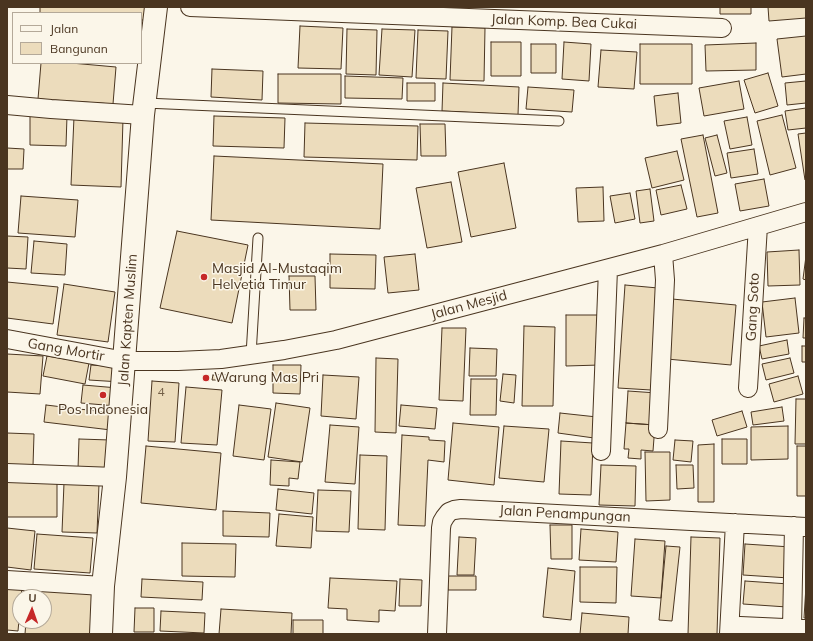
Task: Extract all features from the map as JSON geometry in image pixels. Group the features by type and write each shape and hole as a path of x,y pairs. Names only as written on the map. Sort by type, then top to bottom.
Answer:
{"street":[{"name":"Jalan Kapten Muslim","path":"101,634 103,586 115,477 144,109 156,7"},
{"name":"Jalan Komp. Bea Cukai","path":"190,7 722,28"},
{"path":"7,106 51,110 144,109"},
{"name":"Jalan Mesjid","path":"124,361 221,359 284,350 336,340 608,269 806,212"},
{"name":"Gang Soto","path":"748,388 758,226"},
{"path":"658,429 665,280 663,254"},
{"path":"601,451 608,269"},
{"name":"Gang Mortir","path":"7,339 124,361"},
{"path":"7,473 115,477"},
{"name":"Jalan Penampungan","path":"436,634 441,528 445,517 449,512 454,510 461,509 800,526"},
{"path":"735,523 735,630 799,628 800,526"},
{"path":"7,580 103,586"}],"lane":[{"path":"144,109 559,121"},
{"path":"251,355 258,238"}],"building":[{"path":"40,7 148,7 147,20 142,20 142,12 40,12"},
{"path":"720,7 751,7 751,14 720,14"},
{"path":"768,7 806,7 806,18 769,21"},
{"path":"300,26 343,28 341,69 298,68"},
{"path":"452,27 485,28 484,81 450,80"},
{"path":"347,29 377,30 376,75 346,74"},
{"path":"382,29 415,30 412,77 379,75"},
{"path":"418,30 448,31 446,79 416,78"},
{"path":"806,36 806,74 782,77 777,39"},
{"path":"491,42 521,42 521,76 491,76"},
{"path":"564,42 591,44 589,81 562,79"},
{"path":"756,43 756,70 706,71 705,45"},
{"path":"531,44 556,44 556,73 531,73"},
{"path":"640,44 692,44 692,84 640,84"},
{"path":"601,50 637,52 634,89 598,87"},
{"path":"41,64 82,64 116,67 113,104 38,99"},
{"path":"212,69 263,71 262,100 211,97"},
{"path":"768,73 778,106 755,113 744,80"},
{"path":"278,74 341,74 341,104 278,103"},
{"path":"345,76 403,78 402,99 345,98"},
{"path":"739,81 744,109 704,116 699,88"},
{"path":"806,81 806,103 787,105 785,83"},
{"path":"407,83 435,83 435,101 407,101"},
{"path":"443,83 519,87 518,115 442,111"},
{"path":"528,87 574,90 572,112 526,109"},
{"path":"678,93 681,123 657,126 654,96"},
{"path":"806,108 806,128 788,130 785,111"},
{"path":"30,115 67,116 66,146 30,145"},
{"path":"782,115 796,168 770,175 757,121"},
{"path":"214,116 285,118 284,148 213,146"},
{"path":"74,117 123,119 121,187 71,185"},
{"path":"747,117 752,145 730,149 724,121"},
{"path":"305,123 418,126 417,160 304,157"},
{"path":"420,124 445,124 446,156 421,156"},
{"path":"806,133 806,180 805,180 798,134"},
{"path":"703,135 718,213 697,217 681,139"},
{"path":"717,135 727,173 715,176 705,138"},
{"path":"7,148 24,149 23,169 7,169"},
{"path":"754,149 758,174 731,178 727,153"},
{"path":"677,151 684,180 652,188 645,158"},
{"path":"214,156 383,164 380,229 211,220"},
{"path":"504,163 516,228 471,237 458,172"},
{"path":"764,179 769,206 740,211 735,184"},
{"path":"451,182 462,242 427,248 416,188"},
{"path":"681,185 687,209 661,215 656,190"},
{"path":"603,187 604,221 578,222 576,188"},
{"path":"650,189 654,221 640,223 636,191"},
{"path":"630,193 635,219 615,223 610,196"},
{"path":"21,196 78,200 75,237 18,233"},
{"name":"Masjid Al-Mustaqim Helvetia Timur","path":"177,231 248,245 232,323 160,308"},
{"path":"7,236 28,237 26,269 7,268"},
{"path":"34,241 67,244 65,275 31,273"},
{"path":"799,250 800,285 768,286 767,252"},
{"path":"330,254 376,255 375,289 330,288"},
{"path":"415,254 419,290 388,293 384,257"},
{"path":"806,256 806,280 803,279"},
{"path":"289,276 315,276 316,310 290,310"},
{"path":"7,282 58,287 53,324 7,318"},
{"path":"64,284 115,292 108,342 57,335"},
{"path":"625,285 658,288 651,390 618,388"},
{"path":"795,298 799,333 766,337 762,302"},
{"path":"672,299 736,305 731,365 667,359"},
{"path":"566,315 600,315 600,365 566,366"},
{"path":"804,318 806,318 806,338 803,338"},
{"path":"524,326 555,327 553,406 522,406"},
{"path":"442,328 466,328 463,401 439,400"},
{"path":"787,340 789,354 762,359 759,346"},
{"path":"802,346 806,346 806,362 802,362"},
{"path":"470,348 497,349 496,376 469,376"},
{"path":"7,354 43,356 40,394 7,392"},
{"path":"47,356 89,363 85,384 43,376"},
{"path":"376,358 398,359 396,433 375,432"},
{"path":"790,358 794,373 766,380 762,364"},
{"path":"91,365 123,367 121,382 89,380"},
{"path":"273,365 301,365 300,394 273,393"},
{"path":"503,374 516,375 514,403 500,401"},
{"path":"213,375 228,375 228,380 212,380"},
{"path":"323,375 359,377 356,419 321,416"},
{"path":"798,376 803,394 774,402 769,384"},
{"path":"471,379 497,379 496,415 470,415"},
{"path":"152,381 179,383 175,442 148,441"},
{"path":"83,385 118,388 116,406 81,403"},
{"path":"186,387 222,390 217,445 181,443"},
{"path":"628,391 657,393 655,425 626,423"},
{"path":"796,399 806,399 806,444 795,444"},
{"path":"276,403 310,408 302,462 268,457"},
{"path":"46,405 113,413 111,430 44,422"},
{"path":"239,405 271,409 264,460 233,456"},
{"path":"401,405 437,408 435,429 399,426"},
{"path":"782,407 784,421 753,425 751,412"},
{"path":"742,411 747,427 717,436 712,420"},
{"path":"560,413 597,417 594,438 558,433"},
{"path":"453,423 499,427 494,485 448,480"},
{"path":"626,423 655,425 653,451 641,450 641,459 628,458 629,449 624,449"},
{"path":"330,425 359,427 355,484 325,482"},
{"path":"504,426 549,429 544,482 499,478"},
{"path":"788,426 788,459 751,460 751,427"},
{"path":"7,433 34,434 33,466 7,465"},
{"path":"402,435 429,437 429,440 445,441 444,462 428,460 425,526 398,525"},
{"path":"79,439 110,440 109,470 78,469"},
{"path":"722,439 747,439 747,464 722,464"},
{"path":"675,440 693,441 691,462 673,460"},
{"path":"561,441 593,443 591,495 559,494"},
{"path":"714,444 714,502 698,502 698,445"},
{"path":"146,446 221,453 216,510 141,503"},
{"path":"797,446 806,446 806,496 797,496"},
{"path":"645,452 670,452 670,500 646,501"},
{"path":"360,455 387,456 385,530 358,529"},
{"path":"271,460 300,462 298,479 289,478 289,486 270,485"},
{"path":"601,465 636,466 635,506 599,505"},
{"path":"676,465 693,465 694,488 677,489"},
{"path":"7,479 57,479 57,517 7,517"},
{"path":"64,483 99,484 97,533 62,532"},
{"path":"278,489 314,493 312,514 276,510"},
{"path":"318,490 351,491 349,532 316,531"},
{"path":"223,511 270,513 269,537 223,536"},
{"path":"279,514 313,517 311,548 276,546"},
{"path":"550,525 572,525 572,559 551,559"},
{"path":"7,528 35,531 31,570 7,567"},
{"path":"581,529 618,532 616,562 579,560"},
{"path":"37,534 93,538 90,573 34,569"},
{"path":"459,537 476,538 474,575 457,575"},
{"path":"691,537 720,538 717,634 688,634"},
{"path":"635,539 665,541 661,598 631,596"},
{"path":"182,543 236,544 235,577 182,576"},
{"path":"745,544 791,547 789,578 743,575"},
{"path":"666,546 680,547 672,621 659,620"},
{"path":"580,567 617,567 616,603 580,602"},
{"path":"548,568 575,571 571,620 543,617"},
{"path":"447,576 476,576 476,590 448,590"},
{"path":"330,578 397,581 395,611 379,610 379,622 347,620 347,609 328,608"},
{"path":"142,579 203,582 202,600 141,597"},
{"path":"400,579 422,580 421,606 399,606"},
{"path":"745,581 789,584 787,607 743,604"},
{"path":"7,585 22,587 22,589 12,589 12,629 18,629 18,631 7,630"},
{"path":"806,586 806,618 804,618"},
{"path":"52,591 100,592 99,634 25,634 25,629 52,629"},
{"path":"135,608 154,608 154,632 134,632"},
{"path":"221,609 292,613 291,634 219,634"},
{"path":"161,611 205,613 204,633 160,631"},
{"path":"582,613 629,617 628,634 580,634"},
{"path":"293,620 323,620 323,634 293,634"}],"place":[{"name":"Masjid Al-Mustaqim Helvetia Timur","path":"204,277"},
{"name":"Warung Mas Pri","path":"206,378"},
{"name":"Pos Indonesia","path":"103,395"}]}
